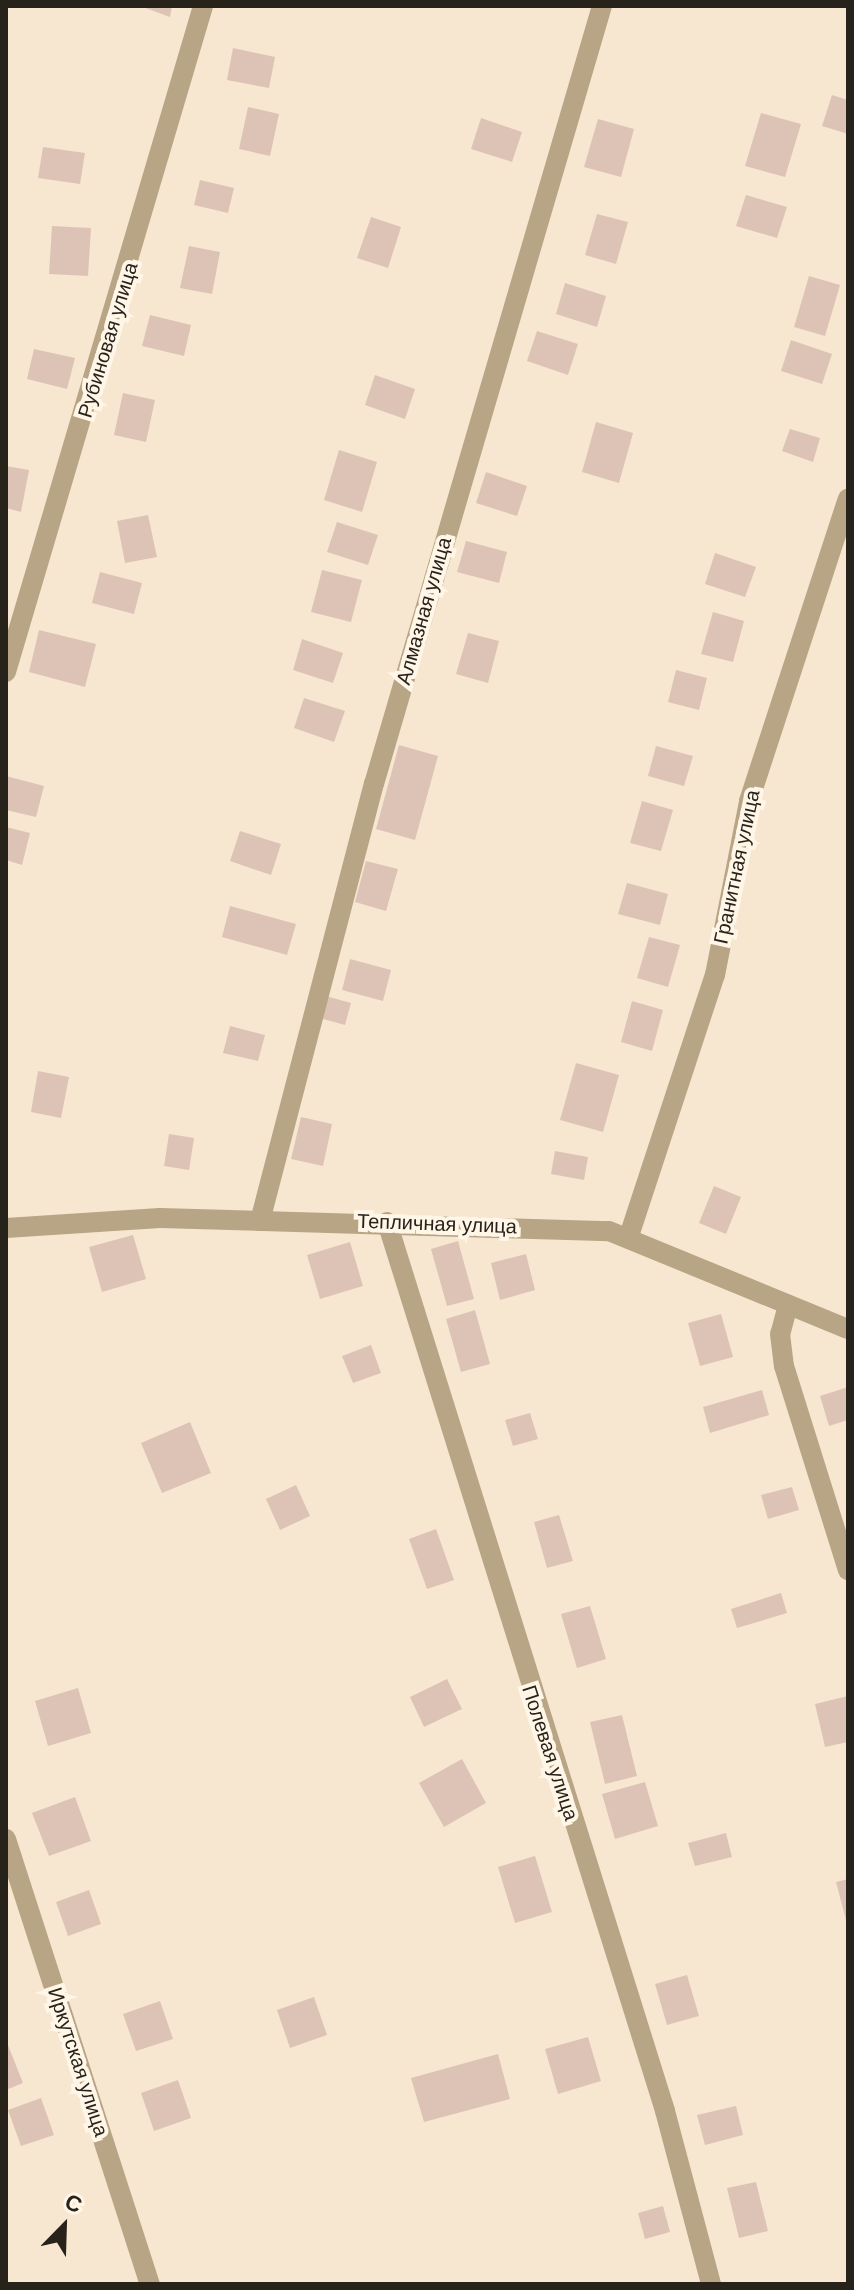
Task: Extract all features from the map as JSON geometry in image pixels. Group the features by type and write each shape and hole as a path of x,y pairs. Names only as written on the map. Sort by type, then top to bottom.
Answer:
{"street":[{"name":"Рубиновая улица","path":"6,672 203,6"},
{"name":"Алмазная улица","path":"260,1221 374,784 602,6"},
{"name":"Гранитная улица","path":"629,1236 715,975 749,801 848,499"},
{"name":"Тепличная улица","path":"6,1228 160,1218 387,1222 629,1236 848,1329"},
{"name":"Полевая улица","path":"387,1222 665,2111 711,2284"},
{"path":"788,1305 780,1334 784,1366 848,1570"},
{"name":"Иркутская улица","path":"6,1839 150,2284"}],"building":[{"path":"140,6 172,6 170,17"},
{"path":"233,48 275,57 269,88 227,80"},
{"path":"832,95 848,100 848,134 822,126"},
{"path":"248,107 279,114 270,156 239,149"},
{"path":"761,113 801,124 785,177 745,166"},
{"path":"481,118 522,132 512,162 471,149"},
{"path":"598,119 634,129 621,177 584,167"},
{"path":"43,147 85,153 80,184 38,178"},
{"path":"200,180 234,188 228,213 194,205"},
{"path":"746,195 787,207 777,238 736,226"},
{"path":"597,214 628,222 616,264 585,255"},
{"path":"371,217 401,227 388,268 357,258"},
{"path":"52,226 91,228 88,276 49,274"},
{"path":"189,246 220,252 212,294 180,288"},
{"path":"809,276 840,285 825,336 794,327"},
{"path":"565,283 606,296 597,327 556,314"},
{"path":"150,315 191,325 184,356 142,346"},
{"path":"537,331 578,344 568,375 527,361"},
{"path":"791,340 832,354 822,384 781,371"},
{"path":"34,349 75,358 67,389 27,379"},
{"path":"375,375 415,389 405,419 365,405"},
{"path":"123,393 155,400 146,442 114,435"},
{"path":"596,422 633,433 619,483 582,472"},
{"path":"790,429 820,438 813,462 782,451"},
{"path":"339,450 377,462 362,512 324,500"},
{"path":"6,466 29,470 21,512 6,508"},
{"path":"486,472 527,486 517,516 476,503"},
{"path":"148,515 157,557 125,563 117,521"},
{"path":"337,522 378,535 368,565 327,552"},
{"path":"466,541 507,552 499,583 457,572"},
{"path":"715,553 756,567 745,597 705,584"},
{"path":"322,570 362,580 351,622 311,612"},
{"path":"100,572 142,583 134,614 92,603"},
{"path":"713,612 744,621 733,662 701,654"},
{"path":"39,630 96,644 85,687 29,672"},
{"path":"468,633 499,641 488,683 456,674"},
{"path":"302,639 343,653 333,683 293,670"},
{"path":"676,670 707,678 699,710 668,702"},
{"path":"304,698 345,711 334,742 294,728"},
{"path":"399,745 438,756 415,840 376,829"},
{"path":"656,746 693,756 684,786 648,776"},
{"path":"6,776 44,786 36,817 6,810"},
{"path":"642,801 673,810 661,851 630,843"},
{"path":"6,827 30,833 22,865 6,860"},
{"path":"240,831 281,844 271,875 230,861"},
{"path":"366,861 398,869 386,911 355,902"},
{"path":"627,883 668,894 660,925 618,914"},
{"path":"230,906 296,924 287,955 222,937"},
{"path":"649,937 680,945 668,987 637,978"},
{"path":"350,959 391,970 383,1001 342,990"},
{"path":"322,995 351,1003 345,1025 316,1017"},
{"path":"632,1001 663,1010 652,1051 621,1042"},
{"path":"230,1026 265,1035 258,1061 223,1053"},
{"path":"576,1063 619,1075 603,1132 560,1120"},
{"path":"38,1071 69,1077 61,1118 31,1112"},
{"path":"301,1117 332,1124 323,1166 291,1159"},
{"path":"169,1134 194,1138 189,1170 164,1166"},
{"path":"555,1151 588,1157 584,1180 551,1174"},
{"path":"714,1186 741,1197 726,1234 699,1223"},
{"path":"133,1235 146,1279 102,1292 89,1247"},
{"path":"458,1241 474,1299 447,1306 431,1249"},
{"path":"350,1242 363,1286 320,1299 307,1255"},
{"path":"526,1254 535,1290 500,1300 491,1263"},
{"path":"475,1310 490,1364 461,1372 446,1319"},
{"path":"721,1314 733,1357 700,1366 688,1323"},
{"path":"371,1345 381,1373 353,1383 342,1356"},
{"path":"848,1387 848,1420 829,1426 820,1396"},
{"path":"762,1390 769,1415 710,1433 703,1407"},
{"path":"530,1413 538,1439 513,1446 505,1420"},
{"path":"190,1422 211,1473 162,1493 141,1443"},
{"path":"296,1485 310,1516 280,1530 266,1499"},
{"path":"792,1487 799,1510 768,1519 761,1495"},
{"path":"559,1515 573,1561 547,1568 534,1522"},
{"path":"436,1529 454,1580 427,1589 409,1539"},
{"path":"781,1593 787,1613 737,1628 731,1609"},
{"path":"590,1606 606,1659 577,1668 561,1614"},
{"path":"447,1679 462,1709 424,1727 410,1697"},
{"path":"78,1688 91,1733 48,1746 35,1701"},
{"path":"848,1696 848,1742 825,1747 815,1704"},
{"path":"622,1715 637,1776 605,1784 590,1722"},
{"path":"462,1759 486,1803 444,1827 419,1783"},
{"path":"645,1782 658,1826 615,1839 602,1794"},
{"path":"75,1797 91,1841 49,1856 32,1813"},
{"path":"726,1833 732,1857 695,1866 688,1843"},
{"path":"535,1856 552,1912 515,1923 498,1867"},
{"path":"848,1879 848,1924 847,1924 836,1882"},
{"path":"89,1890 101,1924 68,1936 56,1902"},
{"path":"687,1975 699,2016 667,2025 655,1984"},
{"path":"314,1997 327,2035 290,2048 277,2010"},
{"path":"160,2001 173,2039 136,2051 123,2014"},
{"path":"588,2037 601,2081 558,2094 545,2049"},
{"path":"6,2040 23,2083 6,2090"},
{"path":"498,2054 510,2099 424,2122 411,2078"},
{"path":"178,2080 191,2118 154,2131 141,2093"},
{"path":"41,2098 54,2135 21,2146 8,2110"},
{"path":"736,2106 743,2135 705,2145 697,2115"},
{"path":"756,2182 768,2231 739,2238 727,2188"},
{"path":"663,2206 670,2232 645,2239 638,2213"}]}
